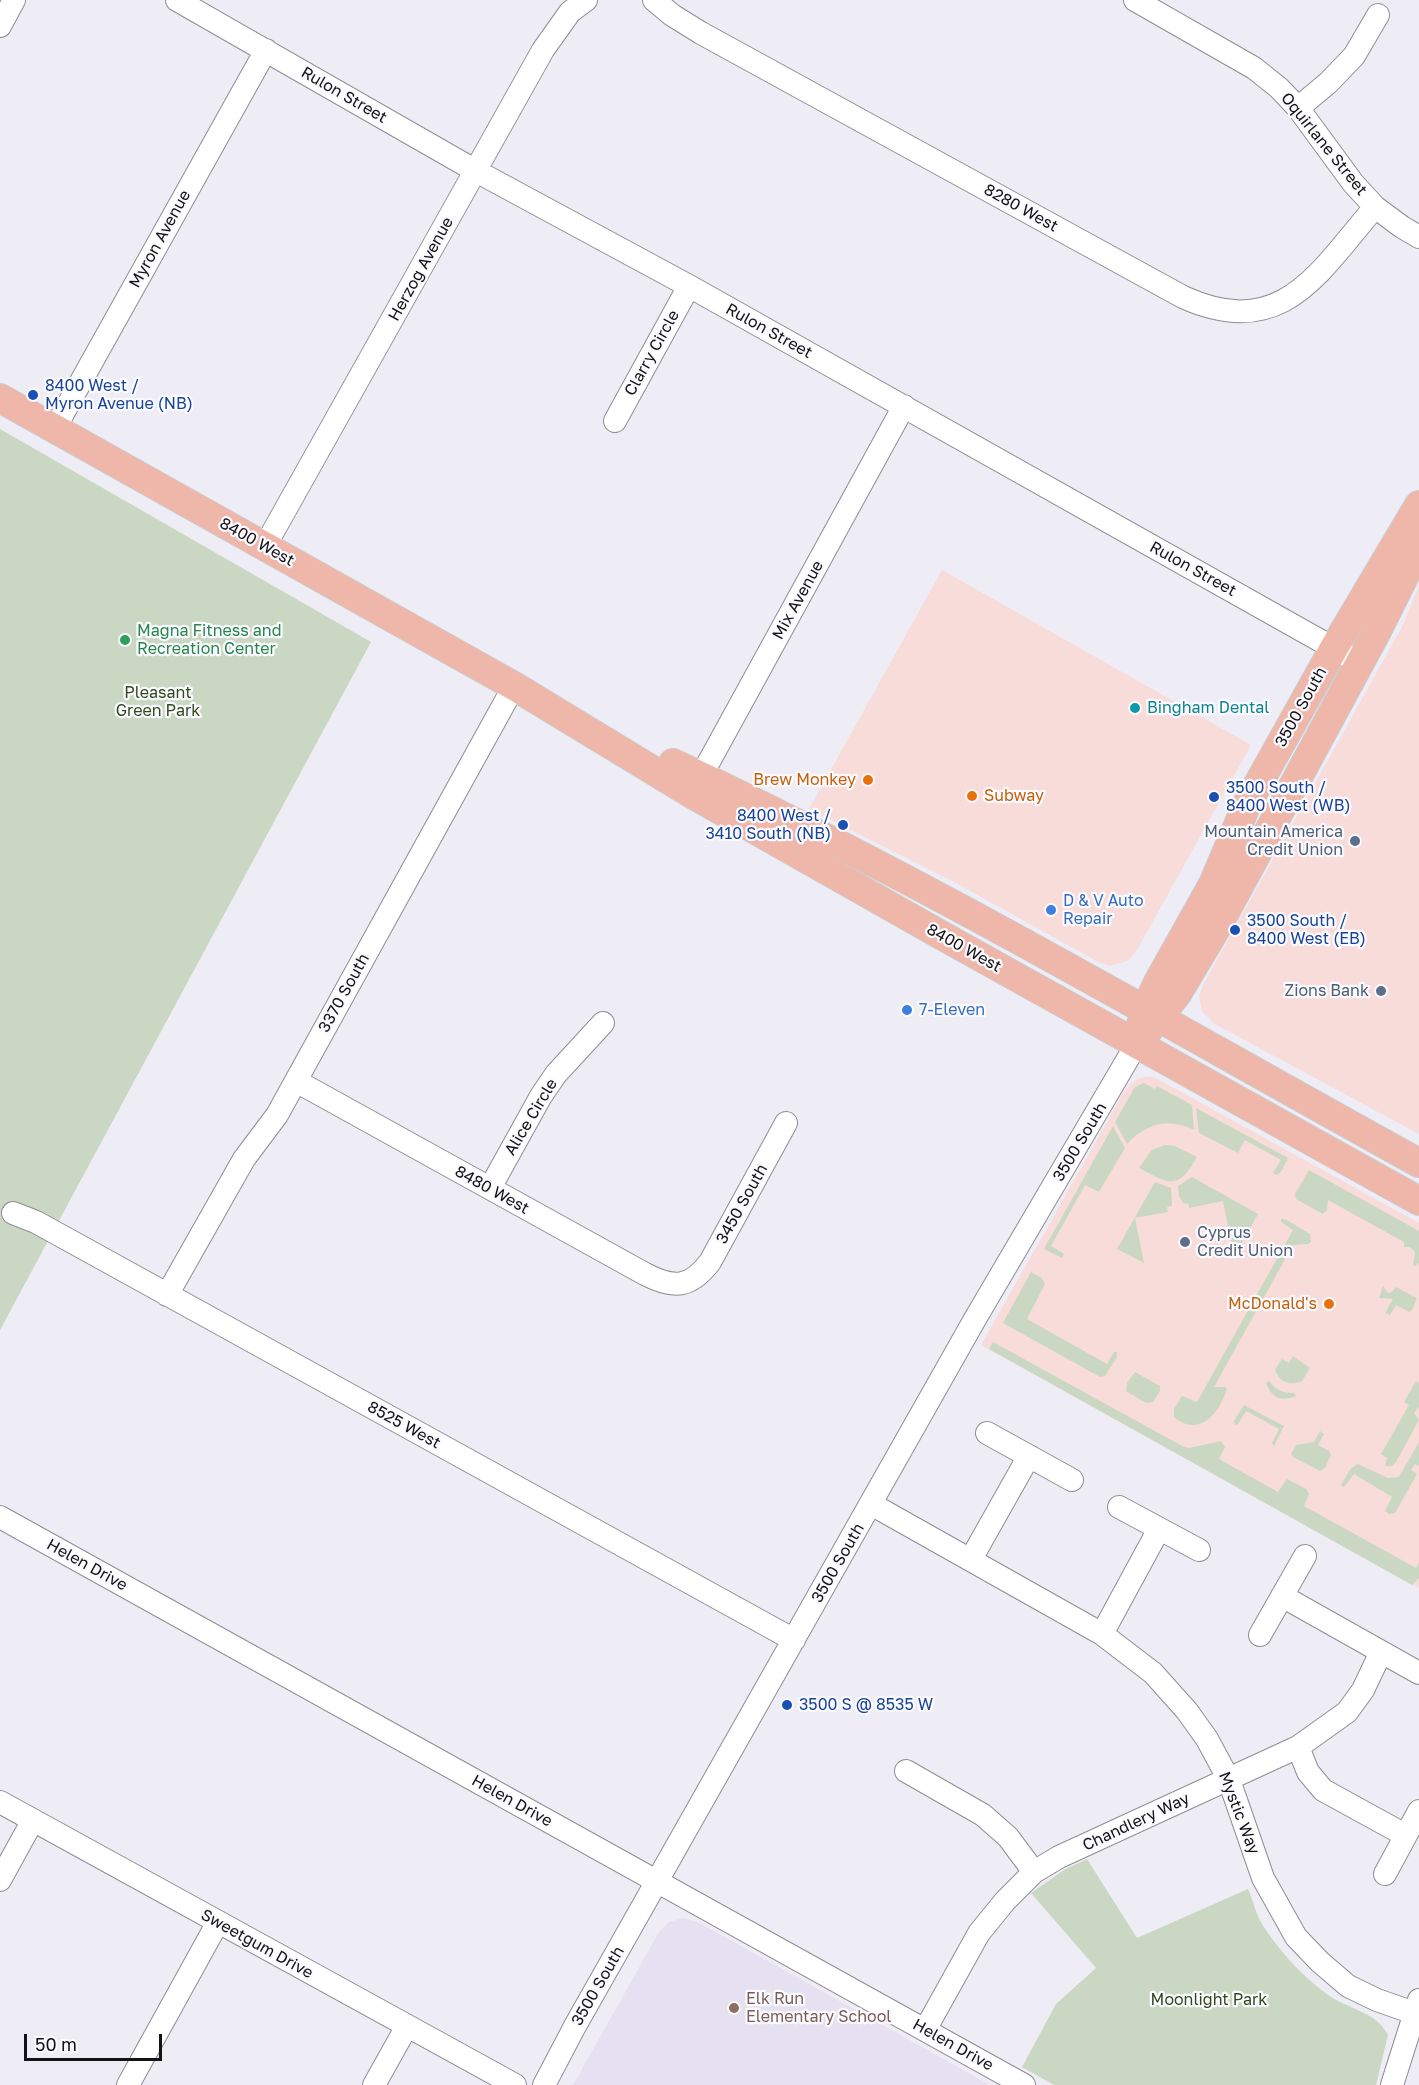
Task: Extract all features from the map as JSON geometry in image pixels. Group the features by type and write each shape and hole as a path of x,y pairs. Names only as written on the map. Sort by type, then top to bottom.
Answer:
{"main road":[{"name":"8400 West","path":"0,398 514,686 617,737 1136,1045 1419,1201"},
{"name":"3500 South","path":"1136,1045 1213,884 1247,804 1334,648 1419,505"},
{"name":"3500 South","path":"1152,1015 1177,994 1217,927 1360,663 1419,547"},
{"name":"8400 West","path":"696,785 861,856 1419,1163"}],"street":[{"path":"0,26 14,0"},
{"name":"Rulon Street","path":"177,0 476,171 689,286 1360,663"},
{"name":"Herzog Avenue","path":"265,546 543,50 570,12 586,0"},
{"name":"8280 West","path":"654,0 672,15 712,39 1183,297 1204,306 1227,311 1254,311 1282,302 1308,285 1375,207"},
{"name":"Oquirlane Street","path":"1135,0 1254,68 1279,88 1298,108 1353,183 1375,207 1419,237"},
{"path":"1298,108 1328,83 1354,56 1378,15"},
{"name":"Myron Avenue","path":"55,428 266,50"},
{"name":"Clarry Circle","path":"615,421 689,286"},
{"name":"Mix Avenue","path":"696,785 904,406"},
{"name":"3370 South","path":"167,1295 243,1159 277,1115 514,686"},
{"name":"Alice Circle","path":"490,1188 551,1082 603,1023"},
{"name":"3500 South","path":"544,2085 575,2026 980,1310 1136,1045"},
{"name":"8480 West","path":"296,1081 656,1279 668,1284 680,1284 692,1280"},
{"name":"3450 South","path":"692,1280 702,1273 710,1262 786,1123"},
{"name":"8525 West","path":"13,1213 36,1222 794,1640"},
{"path":"987,1433 1072,1480"},
{"path":"971,1560 1029,1456"},
{"name":"Mystic Way","path":"871,1504 1102,1634 1153,1673 1187,1711 1207,1739 1229,1780 1263,1878 1296,1937 1347,1986 1377,2000 1417,2007"},
{"path":"1119,1507 1199,1550"},
{"name":"Helen Drive","path":"0,1517 1024,2085"},
{"path":"1102,1634 1159,1529"},
{"path":"1260,1635 1305,1556"},
{"path":"1282,1596 1419,1673"},
{"name":"Chandlery Way","path":"924,2030 979,1933 1005,1901 1034,1872 1059,1857 1298,1747 1347,1712 1363,1690 1381,1652"},
{"path":"1298,1747 1308,1772 1323,1790 1406,1835"},
{"path":"906,1771 983,1815 1008,1837 1034,1872"},
{"name":"Sweetgum Drive","path":"0,1802 515,2085"},
{"path":"1384,1874 1419,1811"},
{"path":"0,1880 33,1820"},
{"path":"128,2085 218,1922"},
{"path":"1392,2085 1417,2007"},
{"path":"374,2085 407,2026"}],"shaded area":[{"path":"942,570 1251,745 1138,948 1130,959 1124,962 1109,966 1100,963 958,884 809,809"},
{"path":"1419,585 1419,1134 1213,1023 1202,1011 1199,996 1403,625"},
{"path":"1144,1077 1153,1077 1163,1082 1419,1223 1419,1588 981,1345 1125,1090 1134,1081"},
{"name":"Elk Run Elementary School","path":"683,1918 698,1922 990,2085 573,2085 659,1932 669,1922"}],"green space":[{"name":"Pleasant Green Park","path":"0,429 371,642 0,1330"},
{"path":"1144,1083 1155,1089 1157,1086 1192,1105 1194,1130 1176,1124 1158,1125 1142,1131 1127,1144 1115,1122 1135,1087"},
{"path":"1196,1108 1288,1158 1281,1172 1277,1175 1273,1173 1281,1160 1245,1140 1238,1153 1199,1133"},
{"path":"1113,1126 1125,1148 1099,1192 1085,1185 1051,1246 1064,1254 1062,1258 1044,1249"},
{"path":"1165,1145 1175,1146 1197,1157 1178,1180 1166,1181 1139,1168 1152,1150"},
{"path":"1309,1170 1419,1231 1419,1263 1413,1265 1415,1252 1410,1247 1404,1247 1404,1242 1328,1200 1327,1210 1323,1214 1296,1199 1295,1194"},
{"path":"1192,1177 1258,1214 1234,1257 1223,1201 1189,1208 1188,1203 1184,1204 1179,1196 1178,1186"},
{"path":"1155,1182 1171,1188 1172,1206 1167,1207 1168,1212 1135,1218 1144,1263 1117,1249"},
{"path":"1281,1219 1285,1219 1310,1234 1311,1242 1293,1245 1214,1387 1227,1389 1219,1407 1200,1424 1183,1423 1174,1417 1174,1409 1182,1396 1197,1402 1293,1230 1281,1222"},
{"path":"1031,1272 1042,1278 1045,1284 1027,1319 1107,1364 1114,1352 1117,1352 1117,1357 1105,1376 1100,1377 1003,1323"},
{"path":"1383,1286 1388,1293 1396,1287 1417,1298 1412,1310 1409,1312 1396,1305 1390,1315 1385,1313 1393,1299 1379,1298"},
{"path":"993,1342 1182,1446 1189,1448 1221,1441 1225,1447 1219,1459 1278,1492 1287,1479 1306,1489 1309,1494 1304,1506 1416,1568 1419,1562 1419,1578 1412,1585 989,1349"},
{"path":"1293,1356 1310,1368 1302,1381 1290,1383 1283,1381 1275,1370 1282,1359 1289,1363"},
{"path":"1135,1372 1160,1386 1160,1391 1153,1402 1146,1403 1126,1391 1127,1383"},
{"path":"1269,1381 1277,1389 1294,1393 1296,1396 1286,1399 1277,1397 1268,1387 1266,1382"},
{"path":"1416,1381 1419,1383 1419,1407 1414,1413 1419,1420 1394,1465 1386,1466 1387,1458 1381,1454 1409,1405 1404,1402"},
{"path":"1244,1405 1284,1426 1274,1446 1272,1443 1279,1429 1246,1411 1235,1425 1234,1421"},
{"path":"1320,1431 1324,1434 1318,1445 1329,1451 1331,1455 1325,1468 1320,1471 1291,1454 1296,1445 1314,1442"},
{"path":"1419,1442 1419,1466 1415,1464 1411,1470 1417,1474 1395,1513 1389,1514 1385,1511 1392,1497 1354,1474 1344,1487 1341,1485 1351,1468 1358,1464 1388,1478 1399,1477"},
{"name":"Moonlight Park","path":"1087,1859 1137,1938 1248,1889 1262,1924 1283,1953 1300,1971 1328,1995 1369,2016 1383,2027 1388,2035 1376,2085 1054,2085 1022,2067 1056,2004 1096,1968 1031,1893 1064,1870"}],"place":[{"name":"8400 West / Myron Avenue (NB)","path":"33,395"},
{"name":"Magna Fitness and Recreation Center","path":"125,640"},
{"name":"Bingham Dental","path":"1135,708"},
{"name":"Brew Monkey","path":"868,780"},
{"name":"Subway","path":"972,796"},
{"name":"3500 South / 8400 West (WB)","path":"1214,797"},
{"name":"8400 West / 3410 South (NB)","path":"843,825"},
{"name":"Mountain America Credit Union","path":"1355,841"},
{"name":"D & V Auto Repair","path":"1051,910"},
{"name":"3500 South / 8400 West (EB)","path":"1235,930"},
{"name":"Zions Bank","path":"1381,991"},
{"name":"7-Eleven","path":"907,1010"},
{"name":"Cyprus Credit Union","path":"1185,1242"},
{"name":"McDonald's","path":"1329,1304"},
{"name":"3500 S @ 8535 W","path":"787,1705"},
{"name":"Elk Run Elementary School","path":"734,2008"}]}
